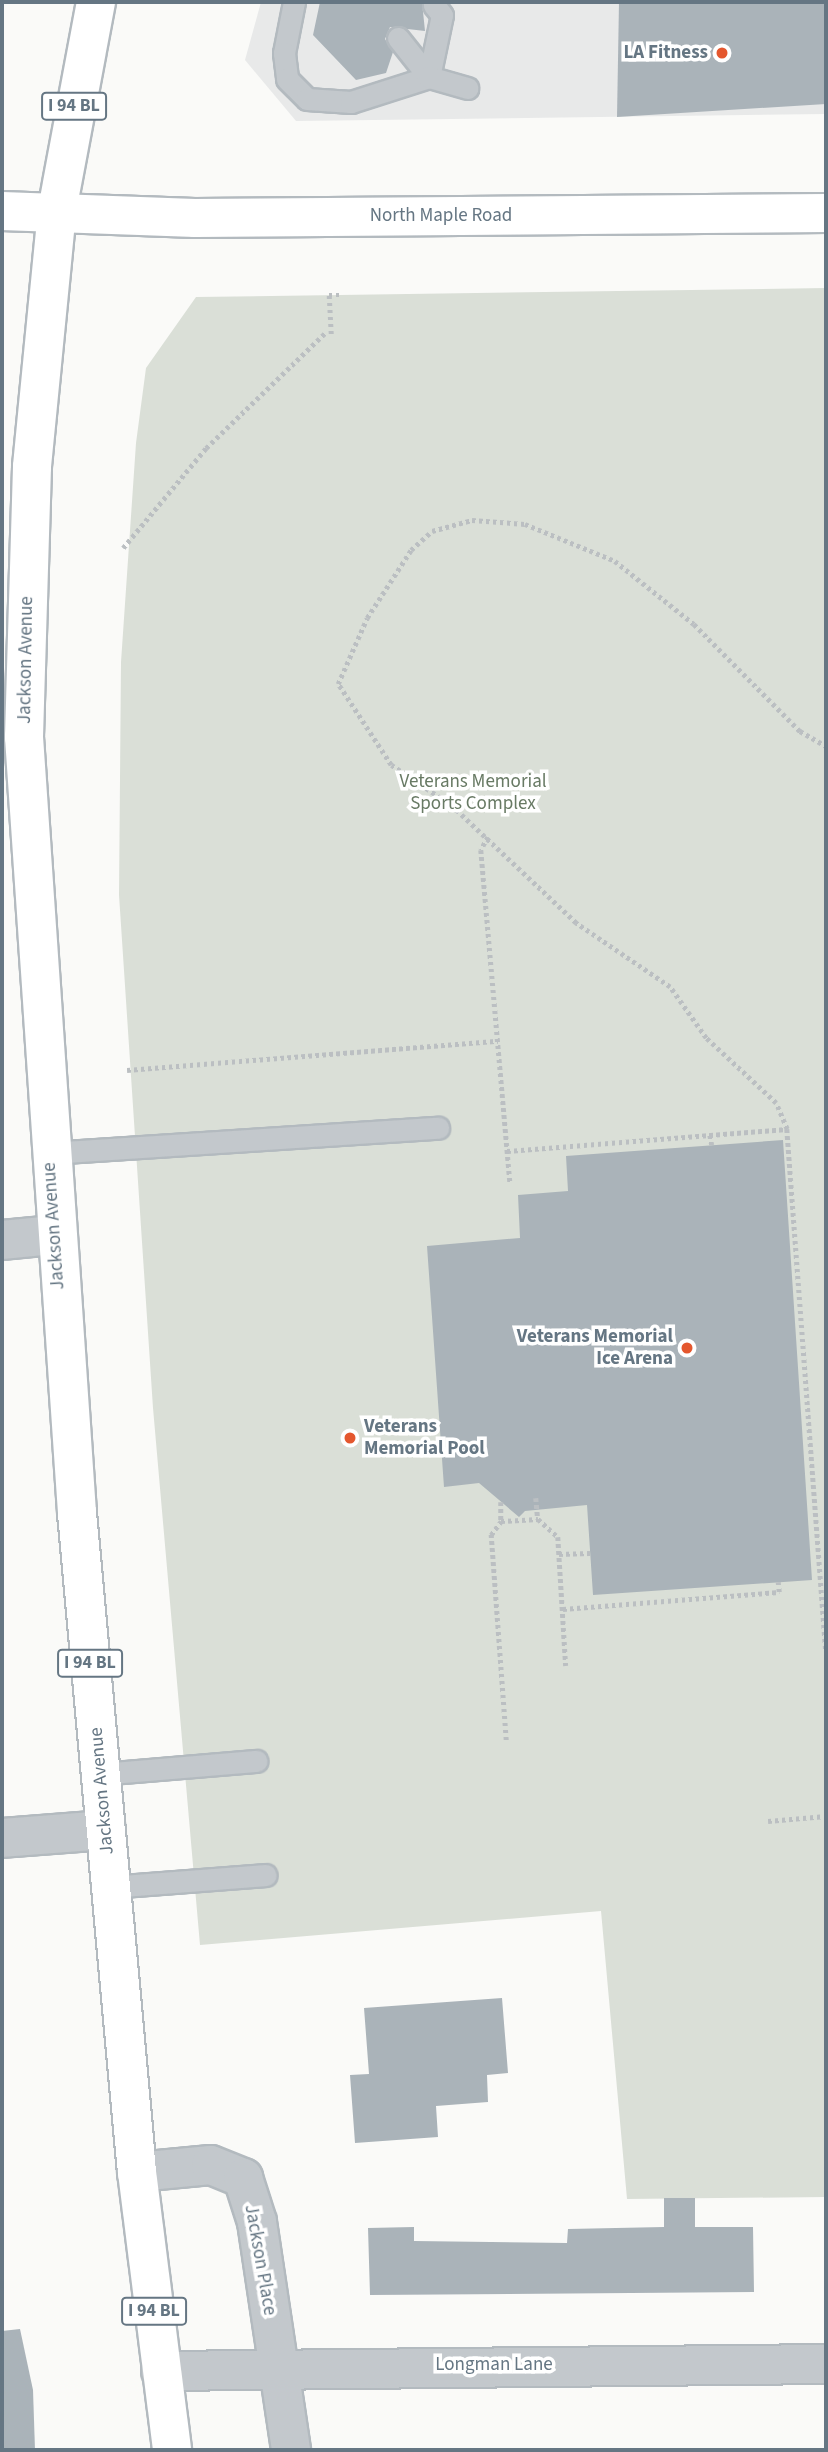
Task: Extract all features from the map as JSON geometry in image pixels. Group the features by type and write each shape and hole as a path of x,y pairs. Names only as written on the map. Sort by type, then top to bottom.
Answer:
{"main road":[{"name":"Jackson Avenue","path":"96,2 57,211 32,467 24,737 54,1236 100,1774 137,2172 172,2450"},
{"name":"North Maple Road","path":"2,211 195,218 826,213"}],"street":[{"path":"2,1240 54,1236"},
{"path":"2,1838 106,1830"},
{"name":"Jackson Place","path":"137,2172 211,2165 243,2178 257,2222 290,2450"},
{"name":"Longman Lane","path":"161,2371 277,2365 826,2364"}],"lane":[{"path":"294,2 284,53 287,79 307,99 351,102 429,77 467,88"},
{"path":"429,77 442,15 434,5"},
{"path":"398,38 429,77"},
{"path":"48,1153 438,1128"},
{"path":"100,1774 256,1761"},
{"path":"110,1887 266,1875"}],"path":[{"path":"123,548 206,448 328,333 329,295 341,295"},
{"path":"826,746 800,732 694,624 615,561 525,524 446,523 411,550 367,618 338,684 391,765 488,837 576,923 670,987 706,1038 776,1103 788,1129 826,1653"},
{"path":"488,837 481,850 510,1183"},
{"path":"127,1070 498,1041"},
{"path":"507,1151 788,1129"},
{"path":"710,1135 712,1145"},
{"path":"612,1142 613,1151"},
{"path":"536,1499 538,1519 558,1537 566,1666"},
{"path":"501,1502 502,1521 491,1535 506,1740"},
{"path":"502,1521 538,1519"},
{"path":"559,1555 590,1553"},
{"path":"563,1609 779,1592 778,1582"},
{"path":"768,1821 826,1816"}],"shaded area":[{"path":"261,2 826,2 826,114 296,121 245,60"}],"green space":[{"name":"Veterans Memorial Sports Complex","path":"826,288 826,2197 627,2199 601,1911 200,1945 153,1408 119,895 121,662 136,443 146,368 196,297"}],"building":[{"path":"320,2 422,2 425,31 390,27 385,39 393,52 386,73 356,80 313,35"},
{"name":"LA Fitness","path":"619,2 826,2 826,104 617,117"},
{"name":"Veterans Memorial Ice Arena","path":"783,1140 812,1580 593,1595 587,1505 525,1511 519,1517 479,1483 444,1487 427,1246 520,1238 518,1195 568,1191 566,1156"},
{"path":"502,1998 508,2073 487,2075 488,2102 436,2106 438,2137 355,2143 350,2075 369,2074 364,2008"},
{"path":"664,2198 695,2198 695,2227 753,2227 754,2292 370,2295 368,2228 414,2227 414,2241 567,2243 568,2229 664,2227"},
{"path":"20,2329 33,2390 35,2450 2,2450 2,2331"}],"place":[{"name":"LA Fitness","path":"722,53"},
{"name":"Veterans Memorial Ice Arena","path":"687,1348"},
{"name":"Veterans Memorial Pool","path":"350,1438"}]}
